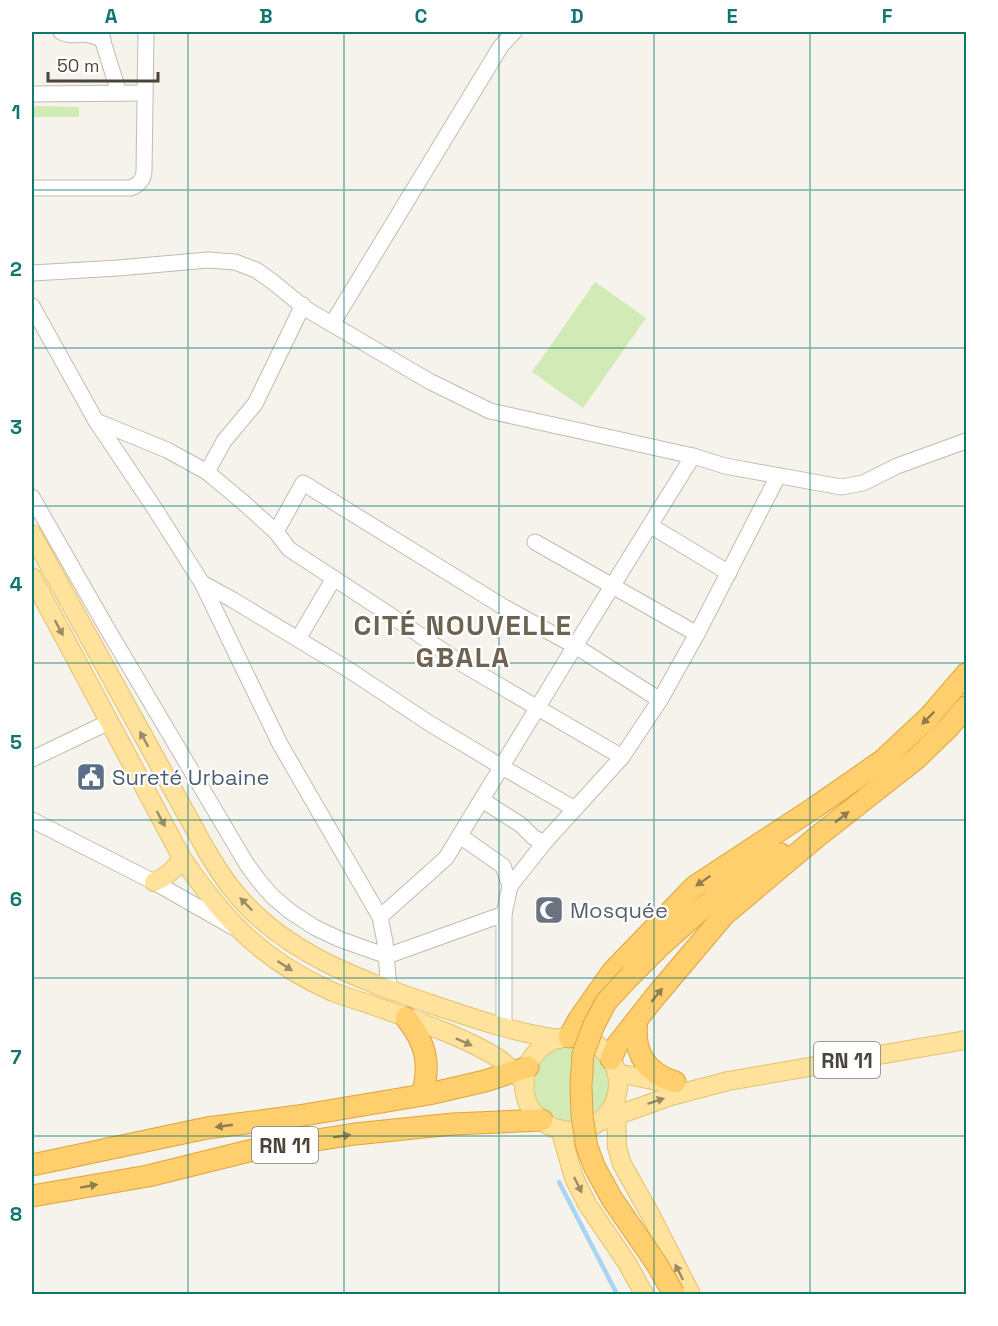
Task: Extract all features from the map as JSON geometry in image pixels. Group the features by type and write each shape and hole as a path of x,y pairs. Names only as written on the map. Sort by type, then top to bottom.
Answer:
{"highway":[{"path":"564,1038 612,972 695,886 883,760 929,717 966,674"},
{"path":"614,1066 617,1045 724,915 818,836 916,759 966,707"},
{"path":"674,1294 612,1198 595,1168 587,1147 582,1116 583,1054 606,1002 658,948 722,891 795,819"},
{"path":"722,891 770,860 818,836"},
{"path":"406,1018 415,1028 426,1054 426,1082 422,1095"},
{"path":"637,1020 636,1043 646,1064 664,1079 675,1082"},
{"name":"RN 11","path":"32,1165 207,1128 298,1116 422,1095 522,1074"},
{"name":"RN 11","path":"32,1196 148,1176 253,1150 333,1138 453,1124 551,1125"}],"main road":[{"path":"32,534 219,872 234,891 274,931 329,965 388,989 522,1033 588,1041 597,1045 614,1066 618,1086 611,1112 622,1164 691,1294"},
{"path":"32,577 182,858 212,899 239,930 264,952 310,981 335,993 406,1018 481,1049 522,1074"},
{"path":"154,882 168,875 182,858"},
{"path":"564,1038 540,1049 522,1074 527,1100 531,1107 551,1125 583,1196 627,1263 644,1294"},
{"name":"RN 11","path":"551,1125 569,1131 586,1129 611,1112 728,1082 966,1040"},
{"path":"614,1066 657,1081 675,1082"},
{"name":"RN 11","path":"675,1082 728,1082"}],"street":[{"path":"61,32 70,35 102,35 119,93"},
{"path":"32,188 130,188 134,187 144,176 146,32"},
{"path":"332,324 501,46 514,32"},
{"path":"32,94 145,93"},
{"path":"32,273 208,260 235,262 256,270 306,309 429,381 490,411 693,456 725,466 778,476 841,487 863,483 897,466 966,441"},
{"path":"207,472 224,441 255,404 303,305"},
{"path":"32,306 96,421 202,583 280,744 380,917 387,956 388,989"},
{"path":"96,421 167,450 207,472 276,532 289,549 464,664 622,757"},
{"path":"380,917 446,858 693,456"},
{"path":"504,1028 504,915 510,886 544,843 622,757 660,700 697,634 778,476"},
{"path":"276,532 303,483 502,606 575,646 660,700"},
{"path":"32,497 246,863 273,897 314,927 339,939 387,956 504,915"},
{"path":"651,526 729,573"},
{"path":"535,542 697,634"},
{"path":"298,639 334,578"},
{"path":"202,583 350,670 429,723 575,809"},
{"path":"32,759 109,722"},
{"path":"482,800 544,843"},
{"path":"32,819 154,882 239,930"},
{"path":"460,836 503,866 510,886"}],"green space":[{"path":"32,106 79,107 79,117 32,117"},
{"path":"595,282 646,318 583,408 532,372"},
{"path":"572,1046 586,1049 599,1057 607,1070 610,1084 607,1098 599,1111 586,1119 572,1122 558,1119 545,1111 537,1098 534,1084 537,1070 545,1057 558,1049"}],"waterway":[{"path":"559,1182 617,1294"}],"place":[{"name":"Sureté Urbaine","path":"91,777"},
{"name":"Mosquée","path":"549,910"}],"district":[{"name":"CITÉ NOUVELLE GBALA","path":"463,641"}]}
